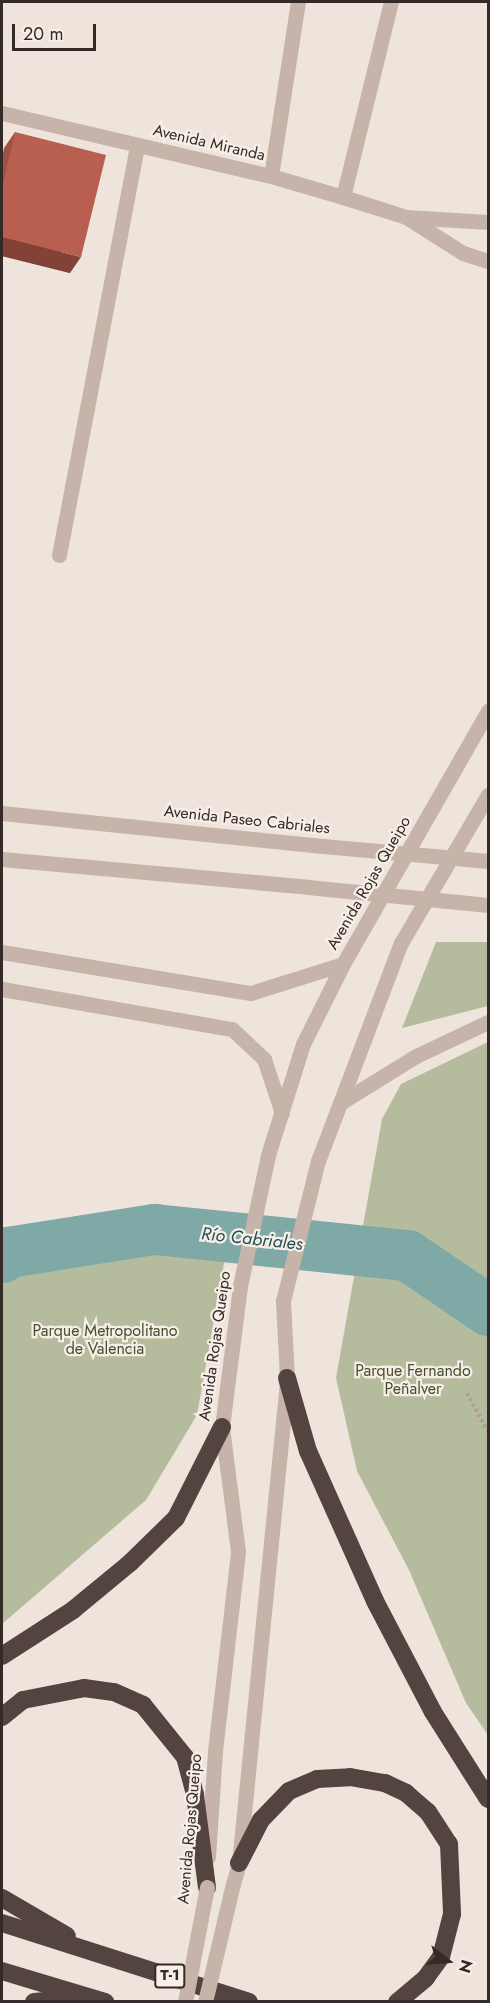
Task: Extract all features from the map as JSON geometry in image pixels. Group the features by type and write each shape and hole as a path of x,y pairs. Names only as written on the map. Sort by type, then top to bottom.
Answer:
{"highway":[{"path":"287,1378 308,1451 375,1601 433,1712 489,1798"},
{"path":"2,1656 73,1610 130,1563 176,1518 222,1427"},
{"path":"2,1717 23,1700 84,1688 114,1692 143,1705 185,1756 195,1795 207,1887"},
{"path":"239,1863 261,1820 289,1791 316,1779 350,1777 385,1783 406,1793 428,1812 449,1844 452,1914 441,1957 426,1978 397,2001"},
{"path":"2,1898 92,1950"},
{"name":"T-1","path":"2,1923 249,2001"},
{"path":"2,1971 97,1999"},
{"path":"34,2001 97,1999"}],"street":[{"path":"271,176 298,2"},
{"path":"343,197 391,2"},
{"name":"Avenida Miranda","path":"2,113 271,176 343,197 406,218 463,253 489,261"},
{"path":"59,555 137,145"},
{"name":"Avenida Miranda","path":"406,218 489,222"},
{"name":"Avenida Rojas Queipo","path":"185,2001 207,1887 214,1751 238,1551 222,1427 240,1286 267,1155 303,1044 343,964 489,711"},
{"path":"205,2001 239,1863 287,1378 283,1301 318,1161 401,943 489,795"},
{"name":"Avenida Paseo Cabriales","path":"2,813 489,861"},
{"path":"2,859 489,905"},
{"path":"2,952 251,993 343,964"},
{"path":"2,989 232,1029 264,1059 282,1113"},
{"path":"340,1103 416,1056 489,1022"}],"path":[{"path":"467,1393 489,1432"}],"green space":[{"path":"436,942 488,942 488,1006 402,1028"},
{"name":"Parque Fernando Peñalver","path":"488,1042 488,1735 466,1703 409,1570 357,1471 336,1378 382,1119 401,1084"},
{"name":"Parque Metropolitano de Valencia","path":"187,1227 230,1230 197,1415 146,1500 2,1624 2,1265 23,1242"}],"building":[{"path":"15,132 106,155 81,257 2,237 2,188"}],"waterway":[{"name":"Río Cabriales","path":"2,1257 8,1252 154,1229 407,1255 488,1310"}]}
